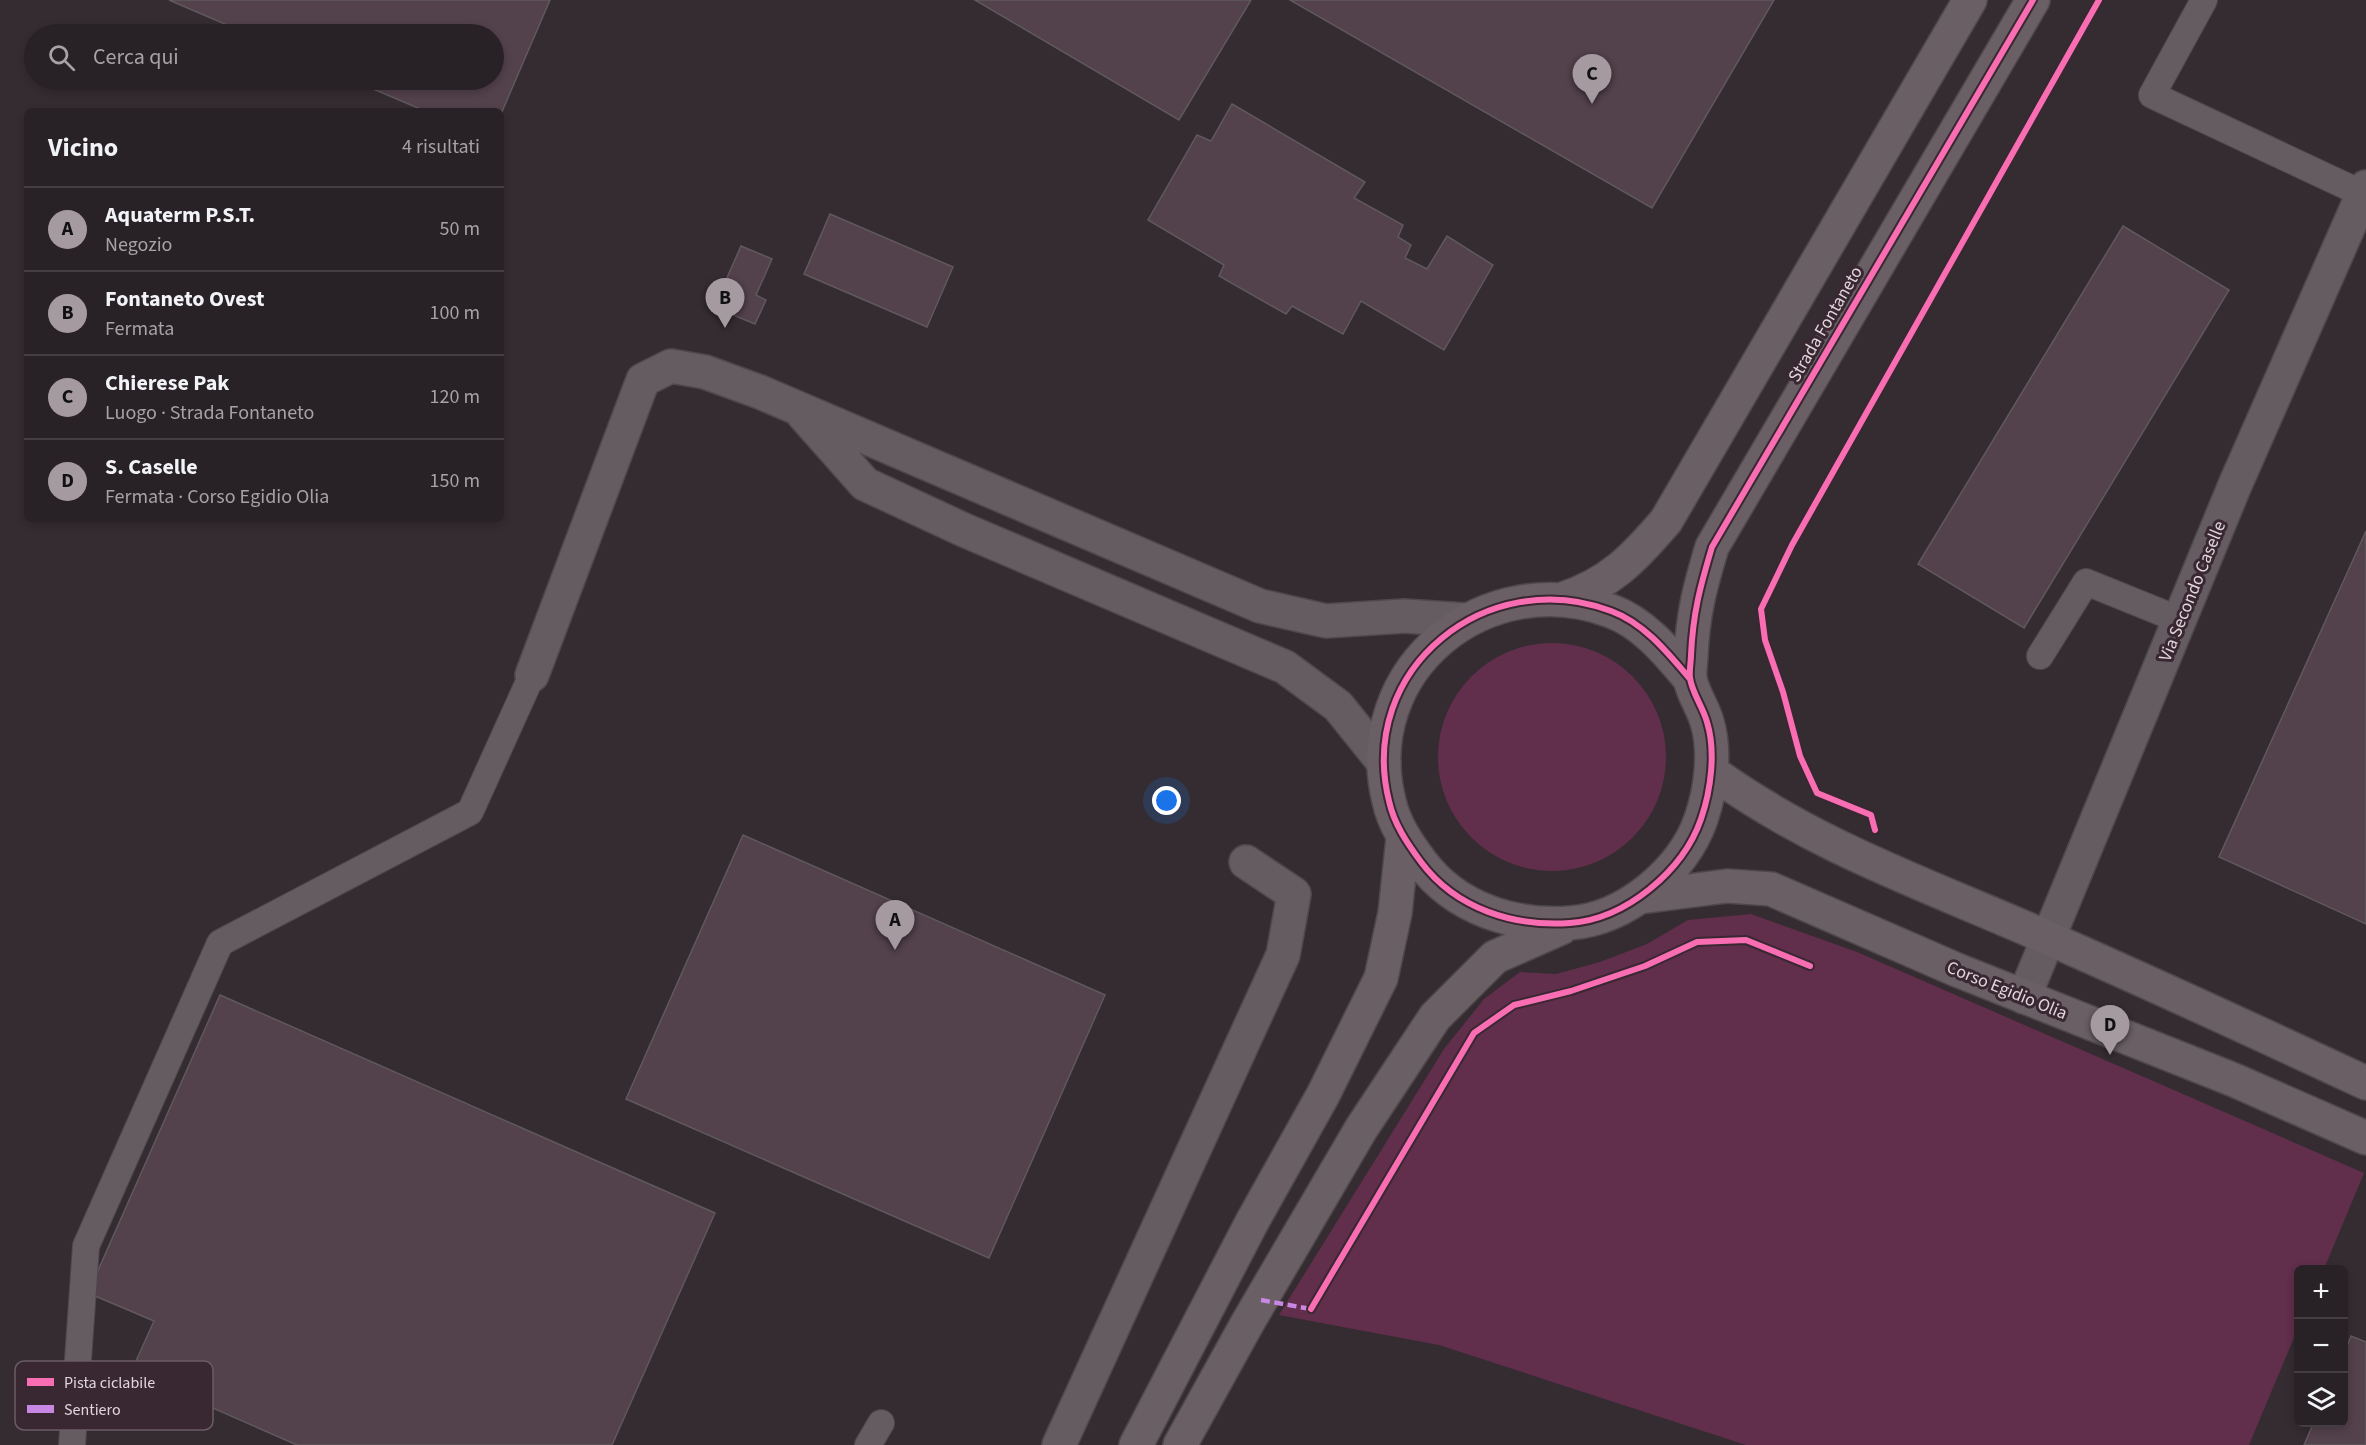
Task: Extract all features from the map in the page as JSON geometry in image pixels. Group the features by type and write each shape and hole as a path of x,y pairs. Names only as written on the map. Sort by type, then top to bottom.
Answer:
{"street":[{"path":"1563,599 1592,589 1632,561 1666,521 1970,0"},
{"name":"Strada Fontaneto","path":"1690,679 1694,611 1712,547 2033,0"},
{"name":"Via Secondo Caselle","path":"2024,997 2235,485 2365,191"},
{"path":"532,675 643,380 671,366 705,372 760,392 887,444 1260,606 1326,621 1404,616 1466,620"},
{"path":"800,410 865,484 964,530 1285,667 1338,706 1384,763"},
{"name":"Strada Fontaneto","path":"1530,598 1563,599 1613,611 1656,639 1690,679 1708,724 1712,772 1701,820 1681,855 1676,863 1640,897 1608,914 1573,923 1522,923 1474,907 1433,878 1403,838 1389,801 1384,763 1389,720 1405,680 1432,646 1466,620 1497,606 1530,598"},
{"path":"1712,772 1756,805 1838,849 2048,938 2366,1083"},
{"path":"1136,1445 1247,1232 1323,1095 1381,978 1395,913 1403,838"},
{"path":"1059,1445 1282,955 1294,894 1246,862"},
{"name":"Corso Egidio Olia","path":"1640,897 1727,886 1772,889 2024,997 2234,1080 2366,1138"},
{"path":"1180,1445 1248,1322 1361,1129 1435,1017 1495,957 1573,923"}],"lane":[{"path":"2204,0 2152,95 2365,191"},
{"path":"2040,656 2086,582 2180,620"},
{"path":"78,1361 86,1246 220,943 470,812 532,675"},
{"path":"72,1445 73,1430"}],"shaded area":[{"path":"1541,643 1563,643 1606,656 1633,676 1653,703 1664,735 1666,757 1664,779 1653,811 1633,838 1606,858 1585,866 1563,871 1541,871 1498,858 1471,838 1451,811 1443,790 1438,768 1438,746 1451,703 1471,676 1498,656 1519,648"},
{"path":"1751,914 1857,952 2364,1173 2326,1265 2294,1265 2294,1338 2249,1445 1746,1445 1439,1345 1279,1315 1444,1049 1484,999 1520,972 1556,974 1600,962 1647,944 1688,920"}],"building":[{"path":"169,0 550,0 504,108 418,108 376,90 504,90 504,24 225,24"},
{"path":"975,0 1251,0 1179,120"},
{"path":"1290,0 1774,0 1652,208"},
{"path":"1232,104 1365,182 1354,198 1403,225 1398,237 1411,245 1405,258 1427,269 1447,236 1493,265 1444,350 1361,301 1343,334 1292,306 1286,314 1219,276 1224,265 1148,220 1197,135 1211,141"},
{"path":"830,214 953,267 927,327 804,274"},
{"path":"2123,226 2229,290 2024,628 1918,564"},
{"path":"741,246 772,259 756,295 766,300 755,324 714,307"},
{"path":"2366,531 2366,924 2219,857"},
{"path":"743,835 1105,995 989,1258 626,1099"},
{"path":"220,995 715,1213 612,1445 297,1445 213,1408 213,1361 136,1361 154,1321 88,1293"},
{"path":"2351,1336 2366,1342 2366,1445 2304,1445 2312,1427 2348,1427 2348,1344"}],"marked path":[{"path":"1261,1300 1311,1309"}],"cycle path":[{"path":"1690,679 1645,631 1611,611 1565,600 1520,602 1478,615 1442,638 1412,670 1392,709 1384,753 1389,801 1398,825 1421,862 1451,892 1488,912 1528,922 1570,923 1591,920 1612,912 1650,889 1681,857 1701,819 1711,770 1710,733 1693,689 1690,672 1695,613 1712,547 2033,0"},
{"path":"1875,830 1871,815 1817,793 1800,756 1783,692 1765,640 1761,609 1792,545 2099,0"},
{"path":"1311,1309 1474,1033 1514,1005 1571,991 1645,966 1697,942 1746,940 1810,966"}],"place":[{"name":"Chierese Pak","path":"1592,104"},
{"name":"Fontaneto Ovest","path":"725,328"},
{"name":"Aquaterm P.S.T.","path":"895,950"},
{"name":"S. Caselle","path":"2110,1055"}]}
